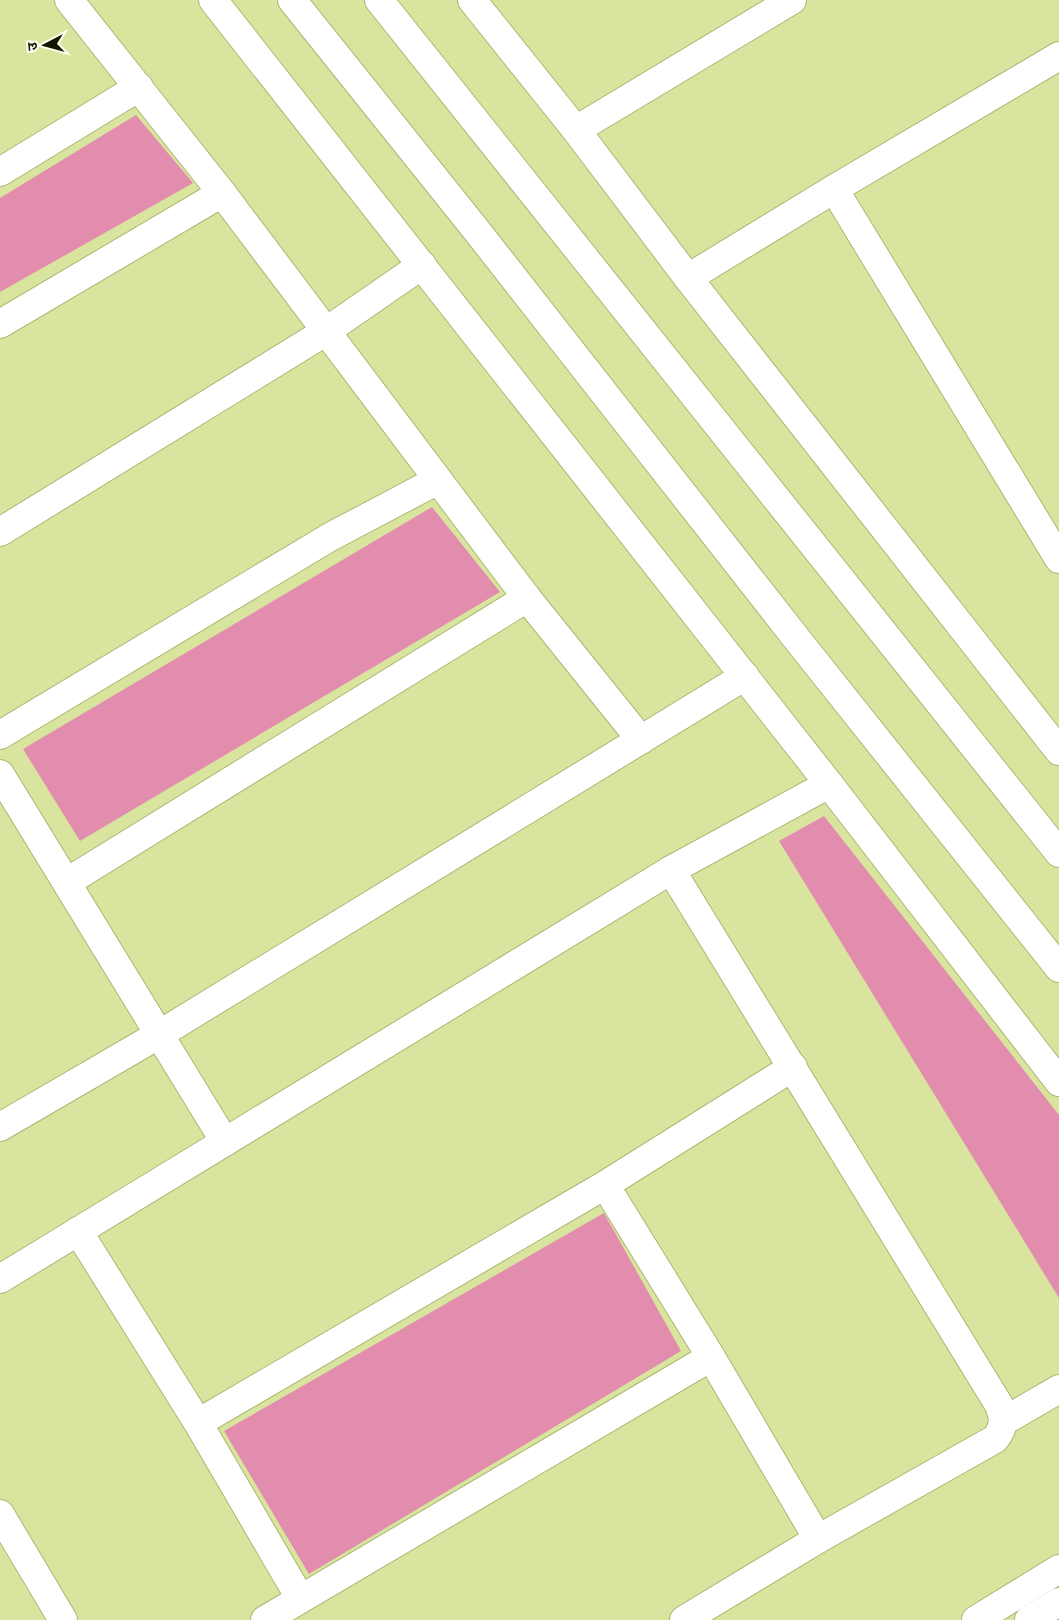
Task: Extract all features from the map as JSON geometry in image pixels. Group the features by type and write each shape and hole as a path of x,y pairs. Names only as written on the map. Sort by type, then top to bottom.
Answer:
{"street":[{"path":"70,0 222,193 527,598 641,740"},
{"path":"213,0 745,676 1059,1082"},
{"path":"292,0 471,223 1059,968"},
{"path":"379,0 1059,853"},
{"path":"472,0 576,130 688,278 1059,751"},
{"path":"576,130 792,0"},
{"path":"688,278 834,188 1059,56"},
{"path":"0,172 138,87"},
{"path":"834,188 1059,559"},
{"path":"0,324 222,193"},
{"path":"0,532 325,332 422,265"},
{"path":"0,735 330,537 438,480"},
{"path":"67,882 527,598"},
{"path":"3,1120 160,1034 745,676"},
{"path":"0,774 225,1142"},
{"path":"0,1279 671,870 829,784"},
{"path":"671,870 999,1405 1004,1421 995,1439 818,1539 684,1620"},
{"path":"198,1423 605,1185 793,1067"},
{"path":"605,1185 711,1358 818,1539"},
{"path":"78,1231 198,1423 300,1598"},
{"path":"265,1620 711,1358"},
{"path":"1004,1421 1059,1389"},
{"path":"0,1514 63,1620"},
{"path":"976,1620 1059,1569"},
{"path":"1029,1620 1059,1602"}],"shaded area":[{"path":"136,115 193,183 0,292 0,198"},
{"path":"432,507 500,592 80,841 23,749"},
{"path":"824,816 1059,1115 1059,1298 779,841"},
{"path":"604,1213 681,1351 309,1574 224,1431"}]}
